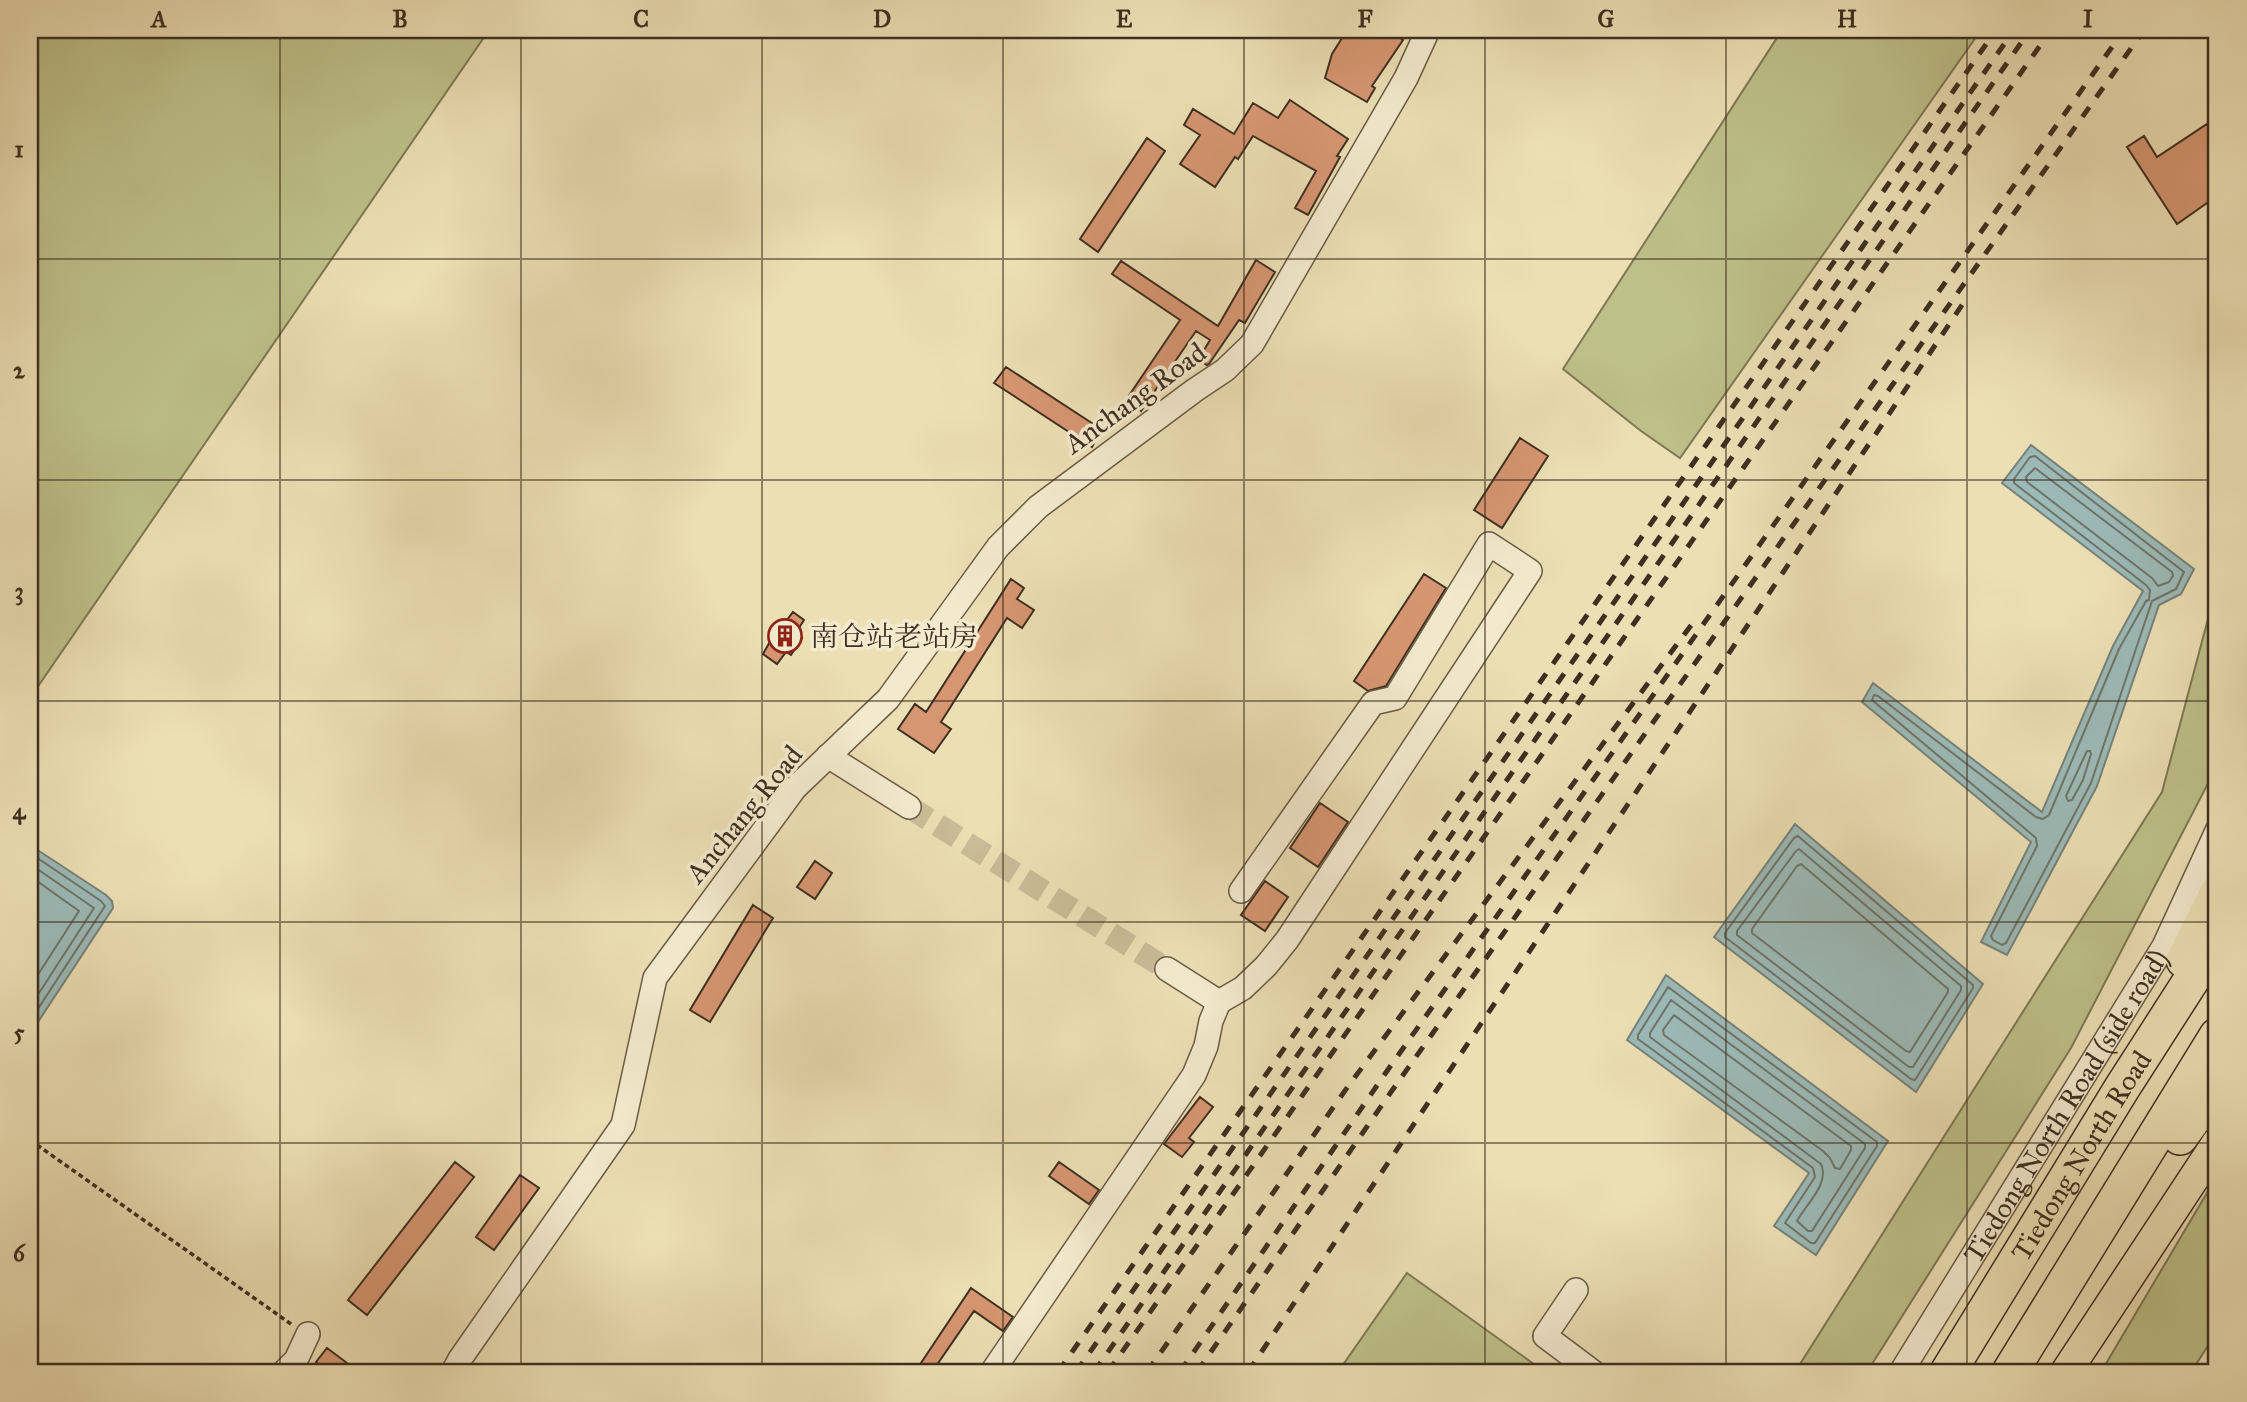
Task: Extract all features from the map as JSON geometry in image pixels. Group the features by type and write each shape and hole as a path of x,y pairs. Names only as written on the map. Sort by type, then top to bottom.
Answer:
{"highway":[{"path":"2122,1088 2147,1032 2217,894"},
{"name":"Tiedong North Road","path":"1948,1372 2122,1088 2217,940"},
{"name":"Tiedong North Road","path":"2010,1372 2217,1036"},
{"path":"2110,1211 2175,1143 2217,1086"}],"main road":[{"path":"2066,1372 2217,1143"}],"street":[{"name":"Anchang Road","path":"453,1372 623,1125 655,978 795,788 888,699 1015,527 1038,507 1225,370 1252,344 1406,78 1428,30"},
{"path":"992,1372 1194,1075 1219,1002 1243,988 1287,940 1530,571 1489,544 1395,698 1373,703 1241,891"},
{"path":"828,756 909,807"},
{"name":"Tiedong North Road (side road)","path":"1902,1372 2164,946 2217,831"},
{"path":"1167,969 1219,1002"},
{"path":"1576,1290 1545,1336 1593,1372"},
{"path":"284,1372 296,1360 308,1335"}],"path":[{"path":"30,1140 308,1335"}],"green space":[{"path":"30,30 489,30 30,698"},
{"path":"1782,30 1981,30 1680,458 1641,431 1563,369"},
{"path":"2217,585 2217,766 2071,1048 1867,1372 1795,1372 2162,792"},
{"path":"2217,1176 2217,1332 2191,1372 2101,1372"},
{"path":"1407,1273 1545,1372 1338,1372"}],"water":[{"path":"2031,445 2194,569 2181,594 2159,605 2097,786 2007,955 1981,942 2031,842 1862,702 1873,683 2042,812 2113,646 2143,591 2002,483"},
{"path":"1795,824 1983,984 1916,1092 1714,937"},
{"path":"30,845 106,895 112,901 113,908 34,1028 30,1028"},
{"path":"1666,975 1888,1141 1816,1255 1774,1226 1809,1173 1627,1040"}],"building":[{"path":"1347,30 1387,30 1403,40 1372,86 1375,88 1367,102 1325,78 1332,54"},
{"path":"1290,100 1348,139 1308,215 1295,208 1316,171 1253,136 1215,187 1180,164 1200,135 1184,125 1193,109 1234,134 1253,103 1278,118"},
{"path":"2207,124 2217,139 2217,196 2177,224 2127,147 2144,136 2157,157"},
{"path":"1147,138 1165,151 1098,252 1080,239"},
{"path":"1256,260 1275,272 1245,323 1239,320 1209,364 1198,360 1210,340 1196,331 1141,411 1126,400 1180,320 1112,274 1121,261 1218,326"},
{"path":"1006,367 1101,429 1092,447 994,383"},
{"path":"1520,438 1548,456 1502,528 1474,510"},
{"path":"1424,574 1446,588 1386,686 1368,691 1354,681"},
{"path":"1011,579 1024,588 1017,599 1034,610 1022,628 1007,618 941,722 951,729 934,753 898,729 915,704 926,712"},
{"name":"南仓站老站房","path":"793,612 804,620 795,634 802,638 791,655 786,652 777,664 763,654 781,622 784,624"},
{"path":"1320,803 1348,822 1318,867 1290,848"},
{"path":"815,861 832,873 815,899 797,887"},
{"path":"1265,881 1288,897 1265,931 1241,915"},
{"path":"753,905 773,918 710,1022 690,1010"},
{"path":"1200,1097 1213,1107 1189,1138 1194,1142 1182,1157 1164,1144"},
{"path":"455,1162 474,1177 367,1315 348,1300"},
{"path":"1059,1162 1099,1190 1089,1204 1049,1176"},
{"path":"520,1175 539,1188 494,1250 476,1237"},
{"path":"971,1288 1013,1317 1003,1331 974,1311 932,1372 915,1372"},
{"path":"327,1348 359,1372 329,1372 316,1362"}],"tunnel":[{"path":"909,807 1167,969"}],"railway":[{"path":"1058,1372 1996,30"},
{"path":"1076,1372 2014,30"},
{"path":"1094,1372 2030,30"},
{"path":"1108,1372 2051,30"},
{"path":"1180,1372 1387,1071 2124,30"},
{"path":"1197,1372 1391,1092 2144,30"},
{"path":"1248,1372 1968,296"},
{"path":"1147,1372 1349,1085 1695,620"}],"place":[{"name":"南仓站老站房","path":"785,636"}]}
